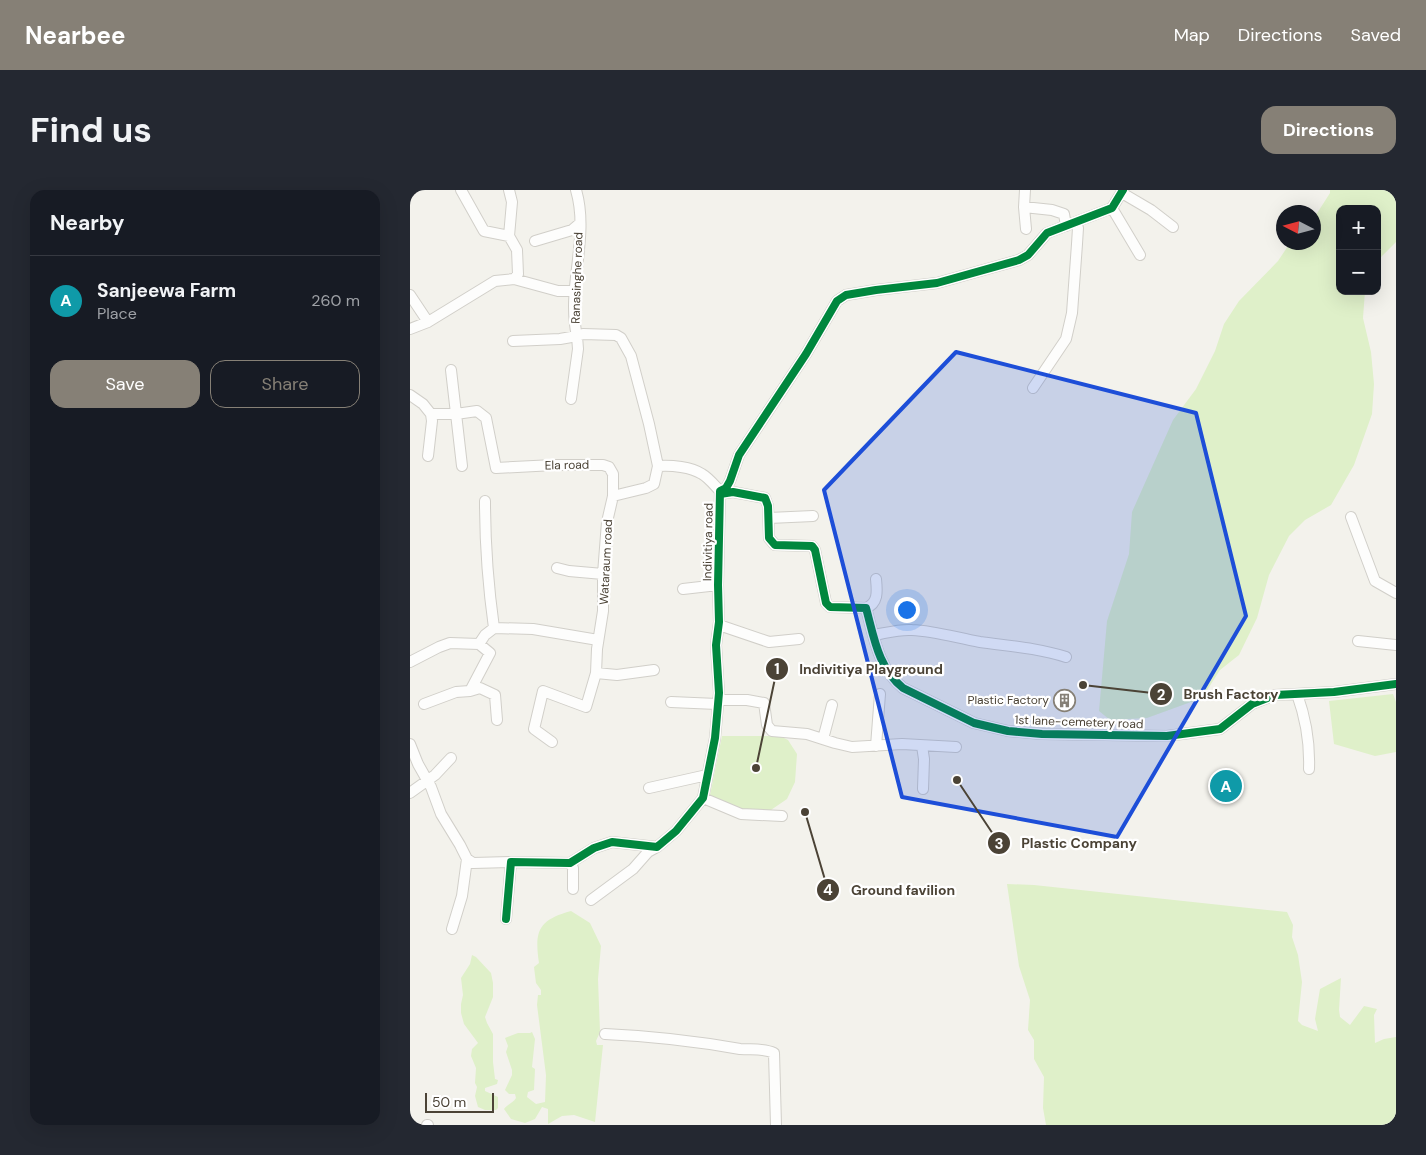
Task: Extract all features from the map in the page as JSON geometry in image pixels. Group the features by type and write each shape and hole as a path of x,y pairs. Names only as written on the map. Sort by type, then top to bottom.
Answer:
{"street":[{"path":"461,190 484,231 509,236"},
{"path":"509,190 512,202 509,236 517,250 518,274 514,279"},
{"name":"Ranasinghe road","path":"576,190 581,206 574,291 574,325 576,336 583,334 616,335 621,338 631,356 658,466"},
{"path":"1025,190 1026,229"},
{"path":"1140,255 1112,208 1123,191 1173,227"},
{"path":"1024,208 1052,210 1064,214 1070,224 1078,228 1072,313 1066,339 1033,388"},
{"name":"Indivitiya road","path":"591,900 633,869 648,852 676,831 703,798 715,738 717,702 716,645 719,625 720,493 730,481 739,455 806,354 837,301 846,295 937,282 1012,263 1028,255 1047,233 1112,208"},
{"path":"535,241 572,230 579,224"},
{"path":"410,329 428,322 495,282 514,279 558,292 574,291"},
{"path":"410,295 428,322"},
{"path":"513,341 560,340 576,336 578,349 571,399"},
{"path":"451,370 462,466"},
{"path":"410,395 423,404 431,414 428,456"},
{"name":"Ela road","path":"456,414 478,411 486,418 496,468 603,465 609,467 613,474 613,496"},
{"path":"431,414 456,414"},
{"path":"613,496 646,488 654,484 658,466 693,470 703,475 720,493 734,492 765,498 769,518 769,538 775,545 812,546 815,550 826,603 830,606 866,608 872,606 876,598 876,579"},
{"name":"Wataraum road","path":"552,742 534,729 543,691 586,707 596,674 598,640 603,611 603,574 607,522 613,496"},
{"path":"485,501 488,592 494,628"},
{"path":"769,518 813,516"},
{"path":"1352,517 1375,580 1396,593"},
{"path":"557,568 603,574"},
{"path":"683,589 718,585"},
{"name":"1st lane-cemetery road","path":"866,608 884,667 893,680 903,688 974,723 1008,731 1109,735 1176,735 1220,729 1252,704 1275,695 1334,692 1396,684"},
{"path":"719,625 769,642 799,638"},
{"path":"479,644 485,635 494,628 533,629 598,640"},
{"path":"874,635 911,630 947,634 979,642 1007,644 1051,652 1066,657"},
{"path":"1358,641 1396,645"},
{"path":"410,662 439,646 450,643 479,644 490,653 470,691"},
{"path":"596,674 617,675 654,670"},
{"path":"424,704 456,692 480,688 495,695 497,720"},
{"path":"876,746 880,694"},
{"path":"1297,694 1306,720 1310,748 1310,769"},
{"path":"671,702 740,700 764,703 767,725 772,731 807,734 852,747 902,744 956,747"},
{"path":"824,739 832,705"},
{"path":"410,744 441,814 467,859 473,863 570,863 594,848 612,842 657,847"},
{"path":"922,746 924,759 923,789"},
{"path":"410,793 435,775 451,758"},
{"path":"648,788 707,775"},
{"path":"703,798 741,814 782,816"},
{"path":"452,929 462,896 467,859"},
{"path":"506,920 511,862"},
{"path":"570,863 573,889"},
{"path":"605,1034 674,1038 747,1050 766,1050 774,1053 776,1125"}],"highlighted area":[{"path":"956,352 1196,413 1246,616 1117,837 902,797 824,490"}],"green space":[{"path":"1330,190 1396,190 1396,242 1381,257 1381,205 1336,205 1336,295 1365,295 1363,318 1371,352 1374,384 1372,414 1354,465 1331,505 1305,520 1289,536 1269,575 1257,618 1239,655 1220,670 1202,698 1147,718 1110,720 1099,711 1107,621 1129,554 1132,512 1173,420 1196,389 1215,351 1224,324 1239,301 1278,261 1285,250 1321,250 1321,207"},
{"path":"1393,694 1396,702 1396,752 1375,756 1334,744 1329,701"},
{"path":"722,736 780,736 788,740 797,754 795,782 787,799 768,812 743,812 716,801 710,795"},
{"path":"1007,884 1034,885 1287,912 1293,925 1292,937 1298,955 1302,982 1298,1021 1302,1025 1318,1031 1315,1019 1320,989 1341,978 1340,1017 1350,1025 1364,1006 1377,1009 1374,1015 1375,1043 1396,1037 1396,1125 1046,1125 1043,1108 1044,1077 1034,1059 1034,1040 1028,1030 1030,1000 1019,966"},
{"path":"571,911 590,923 601,946 598,979 600,1032 596,1041 597,1045 603,1045 595,1122 574,1115 562,1116 548,1124 548,1109 542,1107 535,1119 525,1123 511,1119 504,1109 516,1098 515,1094 509,1094 505,1090 512,1075 512,1070 506,1052 508,1046 505,1038 518,1033 532,1032 535,1039 532,1067 535,1069 534,1090 528,1092 527,1097 536,1104 545,1102 546,1075 537,1005 538,995 541,995 541,990 536,983 534,967 539,963 538,934 545,923 552,918"},
{"path":"472,955 491,973 493,983 493,997 485,1017 493,1034 493,1062 495,1079 498,1080 497,1084 485,1088 485,1091 498,1097 498,1108 496,1110 485,1110 478,1107 475,1096 477,1087 475,1083 476,1068 471,1056 472,1049 478,1043 464,1024 461,1013 463,995 461,978 470,964"}],"cycle path":[{"path":"506,919 511,862 570,863 594,848 612,842 657,847 676,831 703,798 715,738 719,693 716,645 719,622 720,491 726,488 739,455 806,354 837,301 846,295 937,283 1019,260 1028,255 1047,233 1112,208 1123,190"},
{"path":"720,494 733,492 765,498 768,506 769,538 775,545 812,546 815,550 826,603 830,607 866,608 882,662 895,680 903,688 974,723 1008,731 1042,734 1167,736 1220,729 1252,704 1275,695 1334,692 1396,684"}],"place":[{"name":"Brush Factory","path":"1083,685"},
{"name":"Plastic Factory","path":"1065,700"},
{"name":"Indivitiya Playground","path":"756,768"},
{"name":"Plastic Company","path":"957,780"},
{"name":"Sanjeewa Farm","path":"1226,786"},
{"name":"Ground favilion","path":"805,812"}]}
